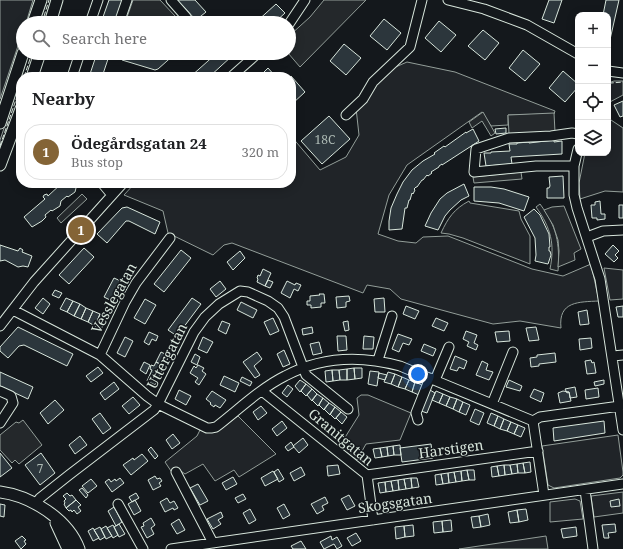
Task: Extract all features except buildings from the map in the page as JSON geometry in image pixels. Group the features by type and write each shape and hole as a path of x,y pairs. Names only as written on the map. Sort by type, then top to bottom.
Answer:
{"main road":[{"path":"35,16 41,0"},
{"path":"52,16 57,0"},
{"path":"17,72 21,60"},
{"path":"34,72 38,60"},
{"path":"0,123 16,74"},
{"path":"0,165 16,122"},
{"path":"0,492 16,495 36,503 66,527 72,535 78,549"},
{"path":"51,515 61,531 68,549"}],"street":[{"path":"92,16 98,0"},
{"path":"121,16 127,0"},
{"path":"171,0 185,16"},
{"path":"294,16 305,0"},
{"path":"346,115 362,99 373,82 410,47 422,0"},
{"path":"448,0 484,9 527,25 575,52"},
{"path":"74,72 78,60"},
{"path":"237,72 250,60"},
{"path":"611,71 623,73"},
{"path":"574,166 536,166 474,172 476,149 509,138 575,134"},
{"path":"576,156 574,166 574,195 600,279 623,430"},
{"path":"106,188 112,195"},
{"path":"0,326 34,282 118,188"},
{"path":"587,237 604,231 623,230"},
{"name":"Vesslegatan","path":"100,355 125,302 136,283 170,238"},
{"name":"Uttergatan","path":"36,503 40,498 154,410 197,327 219,304 240,291 248,292 268,301 278,308 286,322 303,368"},
{"path":"13,310 100,355 158,404 203,426 211,428 216,427 284,376 303,368 332,360 360,358 378,360 400,366 533,421"},
{"path":"378,360 392,316"},
{"path":"418,420 416,413 449,347"},
{"path":"492,404 513,352"},
{"path":"612,356 623,355"},
{"path":"303,368 309,378 348,409"},
{"path":"0,391 11,396 13,403 0,423"},
{"name":"Granitgatan","path":"262,391 367,475 374,520"},
{"path":"533,421 540,417 620,406"},
{"path":"533,421 544,495"},
{"name":"Harstigen","path":"367,475 538,451"},
{"path":"176,472 213,543"},
{"name":"Skogsgatan","path":"171,549 194,548 213,543 623,484"},
{"path":"585,490 593,549"},
{"path":"118,504 143,549"}],"shaded area":[{"path":"0,0 33,0 28,16 16,16 16,52 0,99"},
{"path":"133,0 160,0 175,16 127,16"},
{"path":"324,0 366,0 300,67 294,60 296,60 296,30 310,17"},
{"path":"407,62 455,72 555,111 554,114 508,115 508,125 491,126 482,112 407,165 389,195 378,234 398,241 416,243 423,237 448,236 532,269 563,276 591,264 599,301 577,303 566,308 561,319 561,328 520,321 493,324 401,299 390,289 367,285 363,293 232,243 224,245 213,255 168,233 163,211 124,195 130,188 296,188 296,142 320,170 346,157 359,135 356,108 374,84 391,69"},
{"path":"623,81 623,95 611,101 611,84 611,82"},
{"path":"16,93 16,106 0,152 0,140"},
{"path":"483,112 495,133 491,136 482,121 472,128 469,122"},
{"path":"554,113 555,132 509,134 508,115"},
{"path":"611,120 623,128 623,192 605,191 580,199 579,183 584,156 611,156"},
{"path":"521,172 522,179 474,183 473,177"},
{"path":"82,194 87,199 61,223 57,218"},
{"path":"469,201 470,203 519,211 521,219 530,236 530,264 463,238 441,233 452,214 459,207"},
{"path":"540,204 554,228 558,244 558,271 550,269 552,244 545,222 536,207"},
{"path":"564,206 581,249 574,253 575,260 558,267 558,240 553,225 544,210 552,207"},
{"path":"604,268 623,270 623,299 610,300"},
{"path":"361,395 368,395 411,413 400,440 366,444 357,460 339,447 359,415 357,398"},
{"path":"238,416 276,454 239,477 234,470 215,481 203,464 185,474 178,469 171,471 165,462 197,436 200,430 206,432 216,431"},
{"path":"23,420 42,445 19,464 15,460 12,463 0,450 0,435 16,422 19,423"},
{"path":"618,435 623,472 623,475 620,478 554,488 548,485 542,446"},
{"path":"623,492 623,513 594,517 591,496"},
{"path":"575,499 580,501 583,519 550,522 550,502"},
{"path":"546,536 548,549 459,549"}],"fence":[{"path":"44,16 49,0"},
{"path":"26,72 30,60"},
{"path":"611,83 623,82"},
{"path":"0,146 16,100"}],"place":[{"name":"Ödegårdsgatan 24","path":"81,230"}]}
